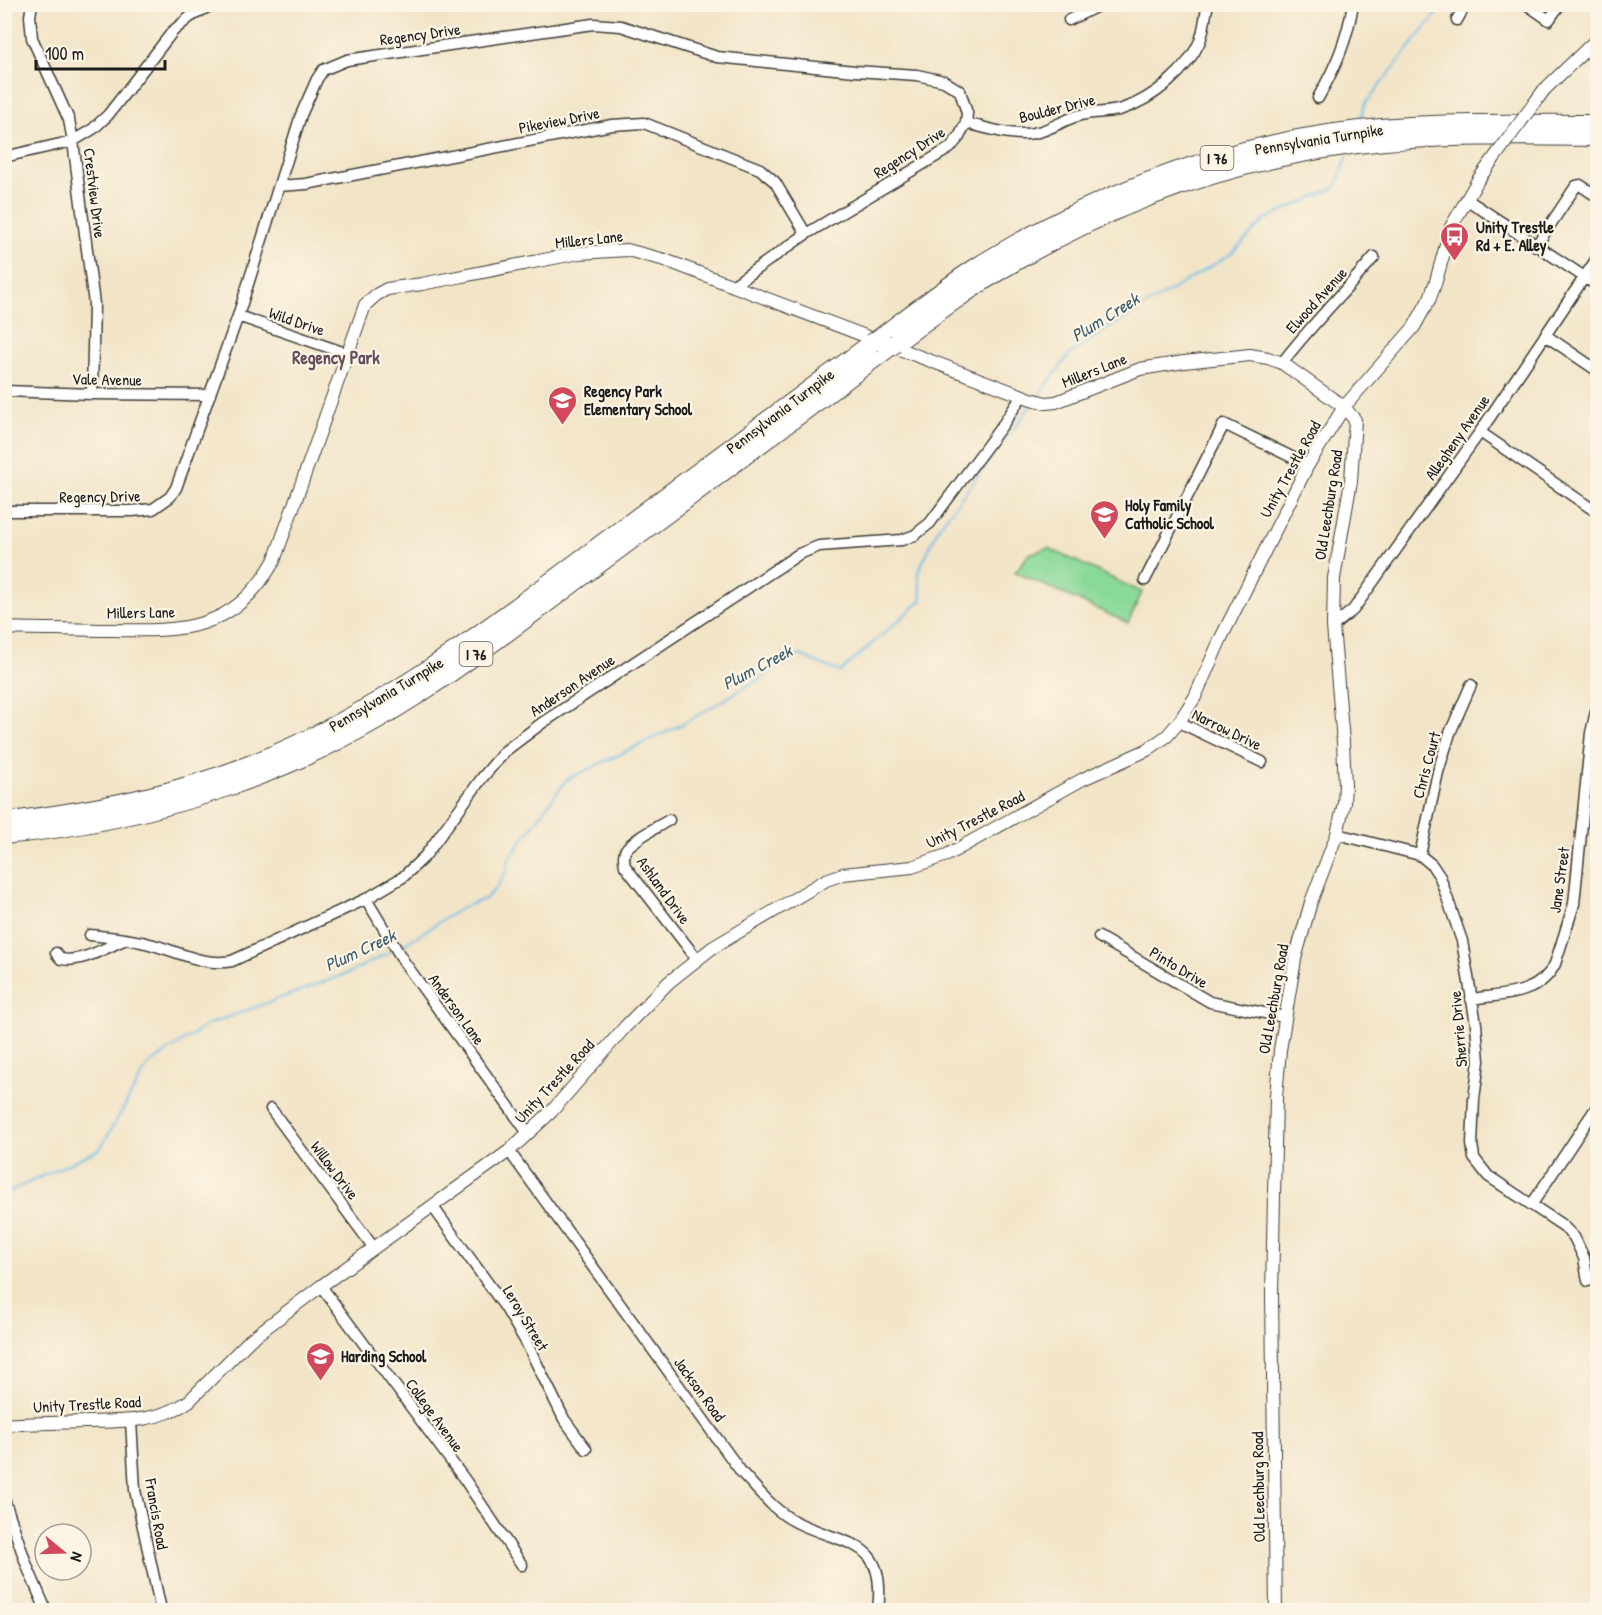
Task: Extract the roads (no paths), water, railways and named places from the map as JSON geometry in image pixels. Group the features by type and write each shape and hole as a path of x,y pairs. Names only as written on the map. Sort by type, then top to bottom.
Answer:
{"highway":[{"name":"Pennsylvania Turnpike","path":"4,836 123,818 215,792 270,772 325,746 418,695 531,615 884,343 978,266 1036,232 1106,198 1207,161 1304,138 1392,127 1598,124"},
{"name":"Pennsylvania Turnpike","path":"4,822 101,808 184,788 259,761 363,710 413,681 461,648 884,343 971,288 1059,237 1105,214 1199,178 1286,156 1346,145 1492,136 1598,137"}],"street":[{"name":"Crestview Drive","path":"32,4 30,16 32,38 69,120 73,141 94,304 92,394"},
{"path":"4,157 73,141 93,129 108,115 173,31 190,17 213,4"},
{"path":"1069,20 1102,4"},
{"name":"Boulder Drive","path":"966,123 1018,135 1034,133 1053,127 1066,119 1121,110 1153,95 1170,81 1200,40 1208,4"},
{"path":"1318,98 1337,63 1349,29 1353,4"},
{"path":"1457,20 1466,4"},
{"path":"1526,4 1549,20 1560,4"},
{"name":"Regency Drive","path":"4,511 132,512 153,509 162,505 170,497 176,488 238,316 301,115 323,70 347,60 594,24 621,26 717,57 917,75 944,81 960,91 967,113 966,123 960,137 950,148 806,234 732,286"},
{"name":"Unity Trestle Road","path":"4,1425 131,1421 156,1417 178,1409 189,1401 251,1339 509,1151 552,1111 669,982 712,948 825,880 843,874 912,867 947,855 1083,779 1147,750 1167,736 1195,697 1221,638 1308,465 1344,407 1414,327 1430,298 1451,227 1466,199 1544,90 1598,38"},
{"name":"Pikeview Drive","path":"279,186 306,184 636,122 760,168 775,182 806,234"},
{"path":"1536,246 1576,186 1580,184 1598,197"},
{"path":"1466,199 1598,286"},
{"name":"Millers Lane","path":"4,628 163,631 190,628 211,621 238,606 255,590 274,561 365,305 376,294 387,289 579,253 627,250 665,260 1031,399 1062,401 1129,372 1184,362 1250,356 1268,358 1282,363 1344,407"},
{"name":"Elwood Avenue","path":"1282,363 1298,341 1374,257"},
{"name":"Allegheny Avenue","path":"1333,626 1353,609 1480,432 1598,257"},
{"name":"Wild Drive","path":"238,316 348,354"},
{"path":"1545,335 1598,371"},
{"name":"Vale Avenue","path":"4,391 210,395"},
{"name":"Anderson Avenue","path":"90,935 140,941 199,961 220,963 232,961 366,899 404,877 425,856 482,778 505,751 542,723 799,554 819,546 902,540 921,531 930,523 1004,423 1031,399"},
{"name":"Old Leechburg Road","path":"1276,1611 1272,1295 1276,1097 1284,1017 1301,936 1311,902 1337,834 1344,803 1345,785 1333,626 1334,570 1351,481 1355,420 1344,407"},
{"path":"1145,580 1224,424 1308,465"},
{"path":"1480,432 1598,513"},
{"name":"Chris Court","path":"1420,855 1438,772 1450,733 1471,685"},
{"name":"Jane Street","path":"1472,999 1526,990 1540,985 1556,964 1574,904 1591,733 1598,703"},
{"name":"Narrow Drive","path":"1179,722 1262,762"},
{"name":"Ashland Drive","path":"669,820 629,846 624,854 625,866 697,959"},
{"path":"1337,834 1420,855"},
{"name":"Sherrie Drive","path":"1420,855 1432,865 1448,896 1462,941 1476,1024 1479,1061 1472,1144 1474,1158 1488,1176 1562,1225 1574,1237 1584,1258 1588,1281"},
{"name":"Anderson Lane","path":"366,899 404,962 528,1133"},
{"name":"Pinto Drive","path":"1099,937 1210,1002 1284,1017"},
{"path":"56,953 61,959 68,960 124,940"},
{"path":"1532,1204 1598,1105"},
{"name":"Willow Drive","path":"271,1109 374,1248"},
{"name":"Jackson Road","path":"509,1151 742,1473 774,1508 796,1522 856,1545 866,1553 880,1576 878,1611"},
{"name":"Leroy Street","path":"433,1207 505,1307 526,1342 564,1419 586,1449"},
{"name":"College Avenue","path":"321,1286 465,1480 522,1564"},
{"name":"Francis Road","path":"131,1421 135,1490 161,1611"},
{"path":"4,1499 27,1566 46,1611"}],"waterway":[{"name":"Plum Creek","path":"1359,123 1366,103 1444,4"},
{"name":"Plum Creek","path":"1037,397 1070,354 1231,254 1266,219 1336,187 1348,154"},
{"name":"Plum Creek","path":"400,947 463,907 485,899 498,886 509,859 566,780 683,724 800,655 840,672 922,600 918,572 939,527 1032,404"},
{"name":"Plum Creek","path":"4,1194 100,1149 148,1065 207,1025 351,972 392,951"}],"place":[{"name":"Unity Trestle Rd + E. Alley","path":"1455,262"},
{"name":"Regency Park Elementary School","path":"563,426"},
{"name":"Holy Family Catholic School","path":"1104,540"},
{"name":"Harding School","path":"320,1382"}],"district":[{"name":"Regency Park","path":"336,357"}]}
